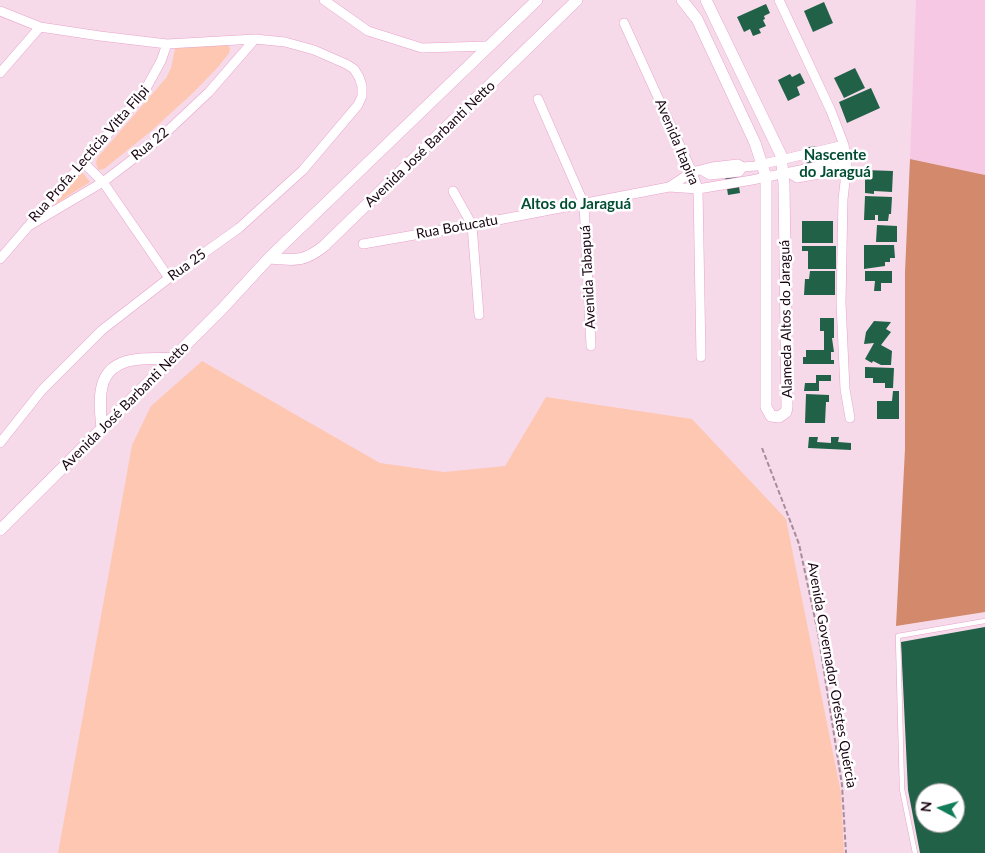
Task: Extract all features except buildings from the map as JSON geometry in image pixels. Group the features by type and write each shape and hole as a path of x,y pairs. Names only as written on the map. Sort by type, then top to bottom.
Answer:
{"street":[{"path":"324,0 368,31 422,48 488,46"},
{"name":"Avenida José Barbanti Netto","path":"0,530 173,358 269,258 537,0"},
{"name":"Avenida José Barbanti Netto","path":"269,258 298,260 308,257 324,246 577,0"},
{"name":"Alameda Altos do Jaraguá","path":"682,0 697,19 756,143 766,177 766,407 771,416 779,417 786,412 787,407 786,173 781,155 706,0"},
{"path":"779,0 831,111 844,145 847,166 843,199 841,303 845,389 850,418"},
{"path":"0,11 40,26 166,44 255,40"},
{"name":"Avenida Itapira","path":"624,23 698,189 701,357"},
{"path":"0,74 40,26"},
{"name":"Rua 25","path":"0,443 42,390 102,330 169,278 239,228 303,170 358,105 362,96 361,82 357,73 350,66 314,50 285,42 255,40"},
{"name":"Rua 22","path":"27,226 102,182 158,140 209,92 255,40"},
{"name":"Rua Profa. Lectícia Vitta Filpi","path":"0,259 144,92 162,61 166,44"},
{"name":"Avenida Tabapuá","path":"538,98 584,204 592,346"},
{"path":"692,172 738,164 743,167 762,165 844,145"},
{"path":"83,162 102,182 169,278"},
{"name":"Rua Botucatu","path":"363,244 670,187 698,189 786,173 797,178 830,172 836,167 847,166"},
{"name":"Rua Botucatu","path":"670,187 692,172"},
{"path":"453,191 472,225 478,315"},
{"path":"102,428 100,394 103,380 114,367 127,361 173,358"}],"lane":[{"path":"915,853 902,789 898,636 985,621"}],"path":[{"name":"Avenida Governador Oréstes Quércia","path":"762,448 799,544 818,633 842,785 846,853"}],"shaded area":[{"path":"916,0 985,0 985,175 910,159"},
{"path":"228,45 229,53 194,92 150,132 104,169 98,170 96,162 98,157 166,78 171,68 175,49 179,46"},
{"path":"910,159 985,175 985,612 896,626 905,449 905,272"},
{"path":"82,172 90,182 54,205"},
{"path":"202,361 380,463 444,472 505,466 546,397 692,419 786,519 841,793 844,853 58,853 132,445 151,406"}],"district":[{"name":"Nascente do Jaraguá","path":"835,164"},
{"name":"Altos do Jaraguá","path":"576,204"}]}
